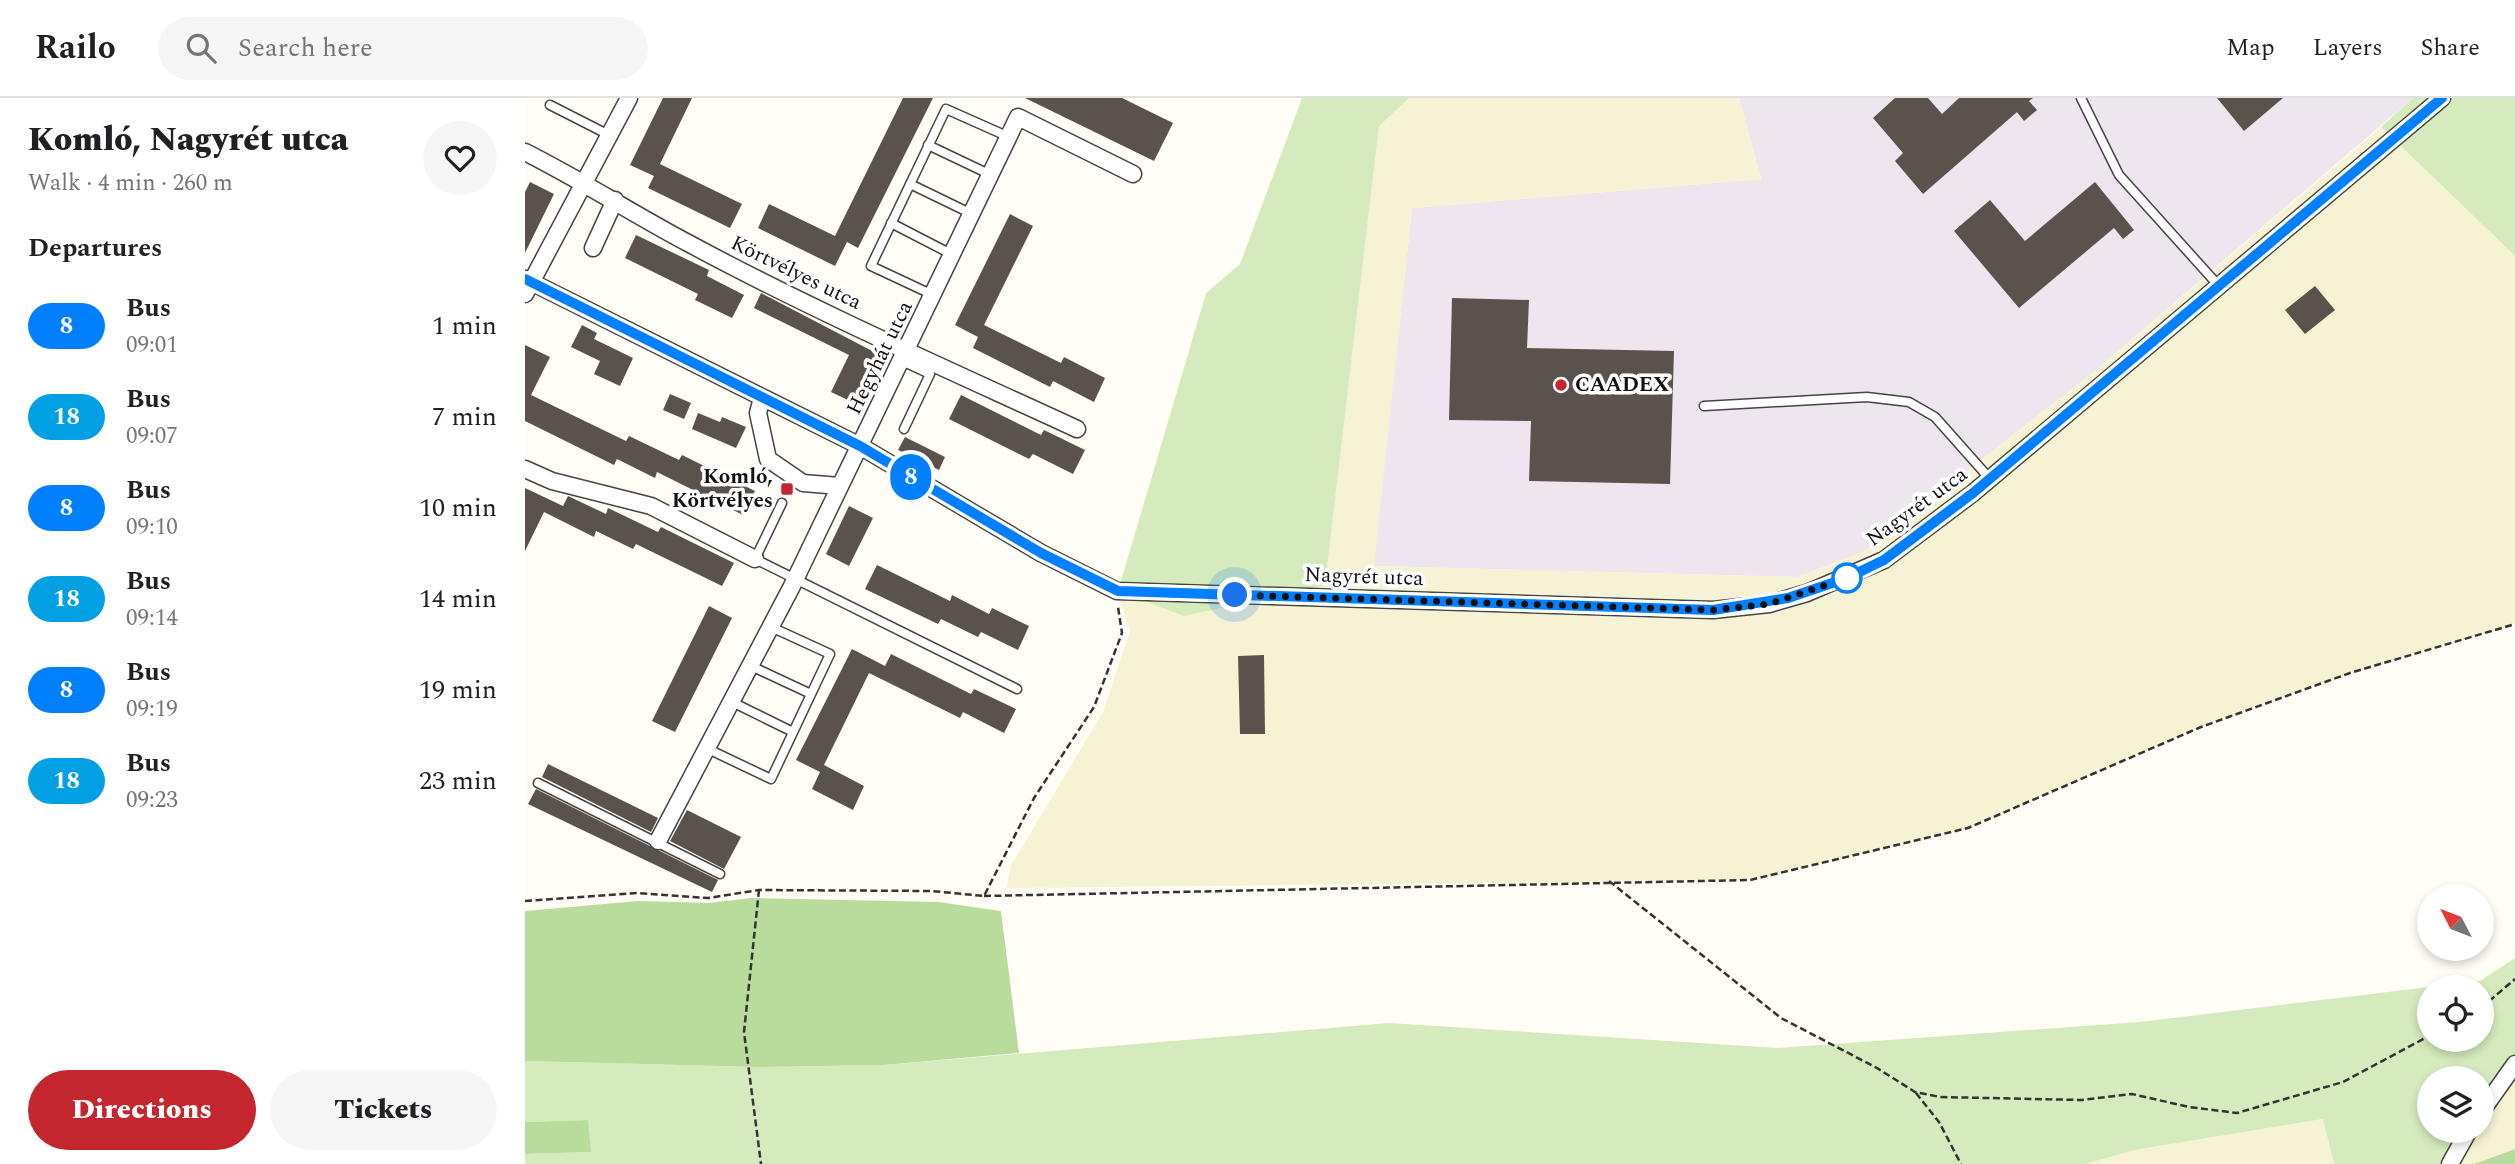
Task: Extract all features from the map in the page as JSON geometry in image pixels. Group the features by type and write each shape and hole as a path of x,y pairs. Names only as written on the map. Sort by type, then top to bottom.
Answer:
{"street":[{"name":"Nagyrét utca","path":"1118,591 1713,610 1769,604 1847,578 1884,560 1990,479 2442,98"},
{"path":"625,99 609,135 527,285 860,446 1041,553 1118,591"},
{"path":"1009,137 1018,117 1133,174"},
{"name":"Hegyhát utca","path":"659,841 796,578 1009,137"},
{"name":"Körtvélyes utca","path":"525,152 583,181 687,243 905,356 1077,429"},
{"path":"593,248 615,200"},
{"path":"762,398 758,413 768,459 803,484 840,486"},
{"path":"525,468 552,481 650,506 755,559"},
{"path":"2494,1094 2515,1064"},
{"path":"2450,1164 2462,1143"}],"lane":[{"path":"2081,98 2119,175 2218,285"},
{"path":"550,105 609,135"},
{"path":"933,296 871,266 928,145 946,108 1009,137"},
{"path":"928,145 991,175"},
{"path":"910,184 972,214"},
{"path":"891,223 953,255"},
{"path":"904,429 930,374 905,356"},
{"path":"1704,406 1867,397 1909,402 1935,417 1990,479"},
{"path":"782,503 755,559 1017,688"},
{"path":"708,749 771,779 830,654 771,627"},
{"path":"751,666 811,694"},
{"path":"732,702 793,732"},
{"path":"538,783 659,841 720,874"}],"path":[{"path":"984,895 1034,798 1094,706 1122,633 1118,591"},
{"path":"525,901 637,893 709,898 759,890 932,891 984,895 1750,880 1968,828 2201,727 2350,673 2515,624"},
{"path":"1609,881 1781,1018 1877,1068 1915,1092 1939,1122 1961,1164"},
{"path":"759,890 744,1032 761,1164"},
{"path":"2494,997 2515,979"},
{"path":"1915,1092 1940,1097 2082,1100 2132,1094 2189,1107 2237,1113 2343,1082 2417,1042"}],"shaded area":[{"path":"1409,98 1739,98 1761,179 1412,208 1374,566 1798,577 1865,551 2096,370 2381,127 2515,256 2515,624 2350,673 2201,727 1968,828 1750,880 1007,888 1010,867 1103,712 1130,631 1117,591 1325,584 1379,125"},
{"path":"1739,98 2413,98 2096,370 1865,551 1798,577 1373,566 1412,208 1761,179"},
{"path":"2515,1064 2515,1149 2474,1164 2451,1164 2462,1143 2494,1143 2494,1095"},
{"path":"2323,1119 2334,1164 2085,1164 2135,1150"}],"green space":[{"path":"1302,98 1409,98 1379,126 1325,585 1184,616 1118,591 1206,293 1240,264"},
{"path":"2413,98 2515,98 2515,256 2381,127"},
{"path":"751,898 938,902 1001,911 1019,1053 884,1065 758,1067 525,1061 525,911 638,901 709,903"},
{"path":"2515,958 2515,1064 2494,1095 2494,1066 2417,1066 2417,1143 2462,1143 2451,1164 2334,1164 2323,1119 2135,1150 2085,1164 525,1164 525,1154 590,1152 587,1120 525,1122 525,1061 758,1067 884,1065 1389,1023 1778,1048 2140,1022 2417,988 2417,1052 2494,1052 2494,975 2489,975"},
{"path":"588,1120 591,1152 525,1154 525,1122"},
{"path":"2515,1149 2515,1164 2474,1164"}],"building":[{"path":"663,98 692,98 660,164 742,204 730,228 648,188 654,176 630,165"},
{"path":"903,98 933,98 858,248 847,242 835,266 758,228 769,204 835,236"},
{"path":"1025,98 1122,98 1173,123 1154,161"},
{"path":"1895,98 1928,98 1942,114 1959,98 2033,98 2029,101 2037,110 2024,121 2017,112 1923,194 1895,161 1903,153 1873,118"},
{"path":"2217,98 2283,98 2244,131"},
{"path":"530,182 554,194 525,253 525,192"},
{"path":"2095,182 2134,230 2123,239 2114,228 2019,308 1954,231 1990,200 2025,241"},
{"path":"1010,214 1033,226 984,325 1061,363 1064,357 1105,378 1094,402 1053,381 1050,387 973,348 978,337 955,325"},
{"path":"636,235 709,270 707,276 744,295 732,318 695,300 698,294 625,258"},
{"path":"2315,286 2335,310 2305,334 2285,310"},
{"path":"761,293 878,354 854,403 831,392 849,355 754,308"},
{"name":"CAADEX","path":"1452,298 1529,300 1527,348 1674,351 1670,484 1529,481 1531,421 1449,420"},
{"path":"582,325 597,333 594,339 633,358 620,386 594,374 600,361 571,347"},
{"path":"525,345 550,357 531,395 626,441 629,436 679,460 682,455 755,491 743,515 657,472 655,478 617,459 614,465 525,421"},
{"path":"670,394 691,403 684,419 663,410"},
{"path":"961,395 1041,435 1044,430 1085,450 1073,474 1033,454 1029,459 949,419"},
{"path":"698,413 720,422 722,417 746,427 736,448 692,429"},
{"path":"905,437 945,457 939,470 898,450"},
{"path":"525,488 563,506 568,496 606,514 608,508 658,532 661,527 734,563 722,586 636,544 633,549 596,531 594,537 544,512 525,551"},
{"path":"849,506 873,518 849,566 826,554"},
{"path":"877,565 950,601 952,595 989,614 992,608 1029,626 1018,650 981,632 978,637 941,619 938,624 865,589"},
{"path":"709,606 732,618 675,732 652,721"},
{"path":"852,649 885,666 891,654 971,694 974,689 1016,709 1004,733 963,712 960,718 869,673 824,765 864,786 853,810 812,789 820,772 796,760"},
{"path":"1264,655 1265,734 1240,734 1238,656"},
{"path":"548,764 658,818 651,832 542,777"},
{"path":"536,789 718,880 712,892 528,804"},
{"path":"687,810 741,837 724,869 670,841"}],"bus line":[{"name":"8","path":"525,279 860,446 1041,553 1118,591 1713,610 1769,604 1807,593 1884,560 1973,493 2442,98"}],"place":[{"name":"CAADEX","path":"1561,385"},
{"name":"Komló, Körtvélyes","path":"787,489"}],"route":[{"path":"1235,595 1713,610 1769,604 1847,578"}]}
